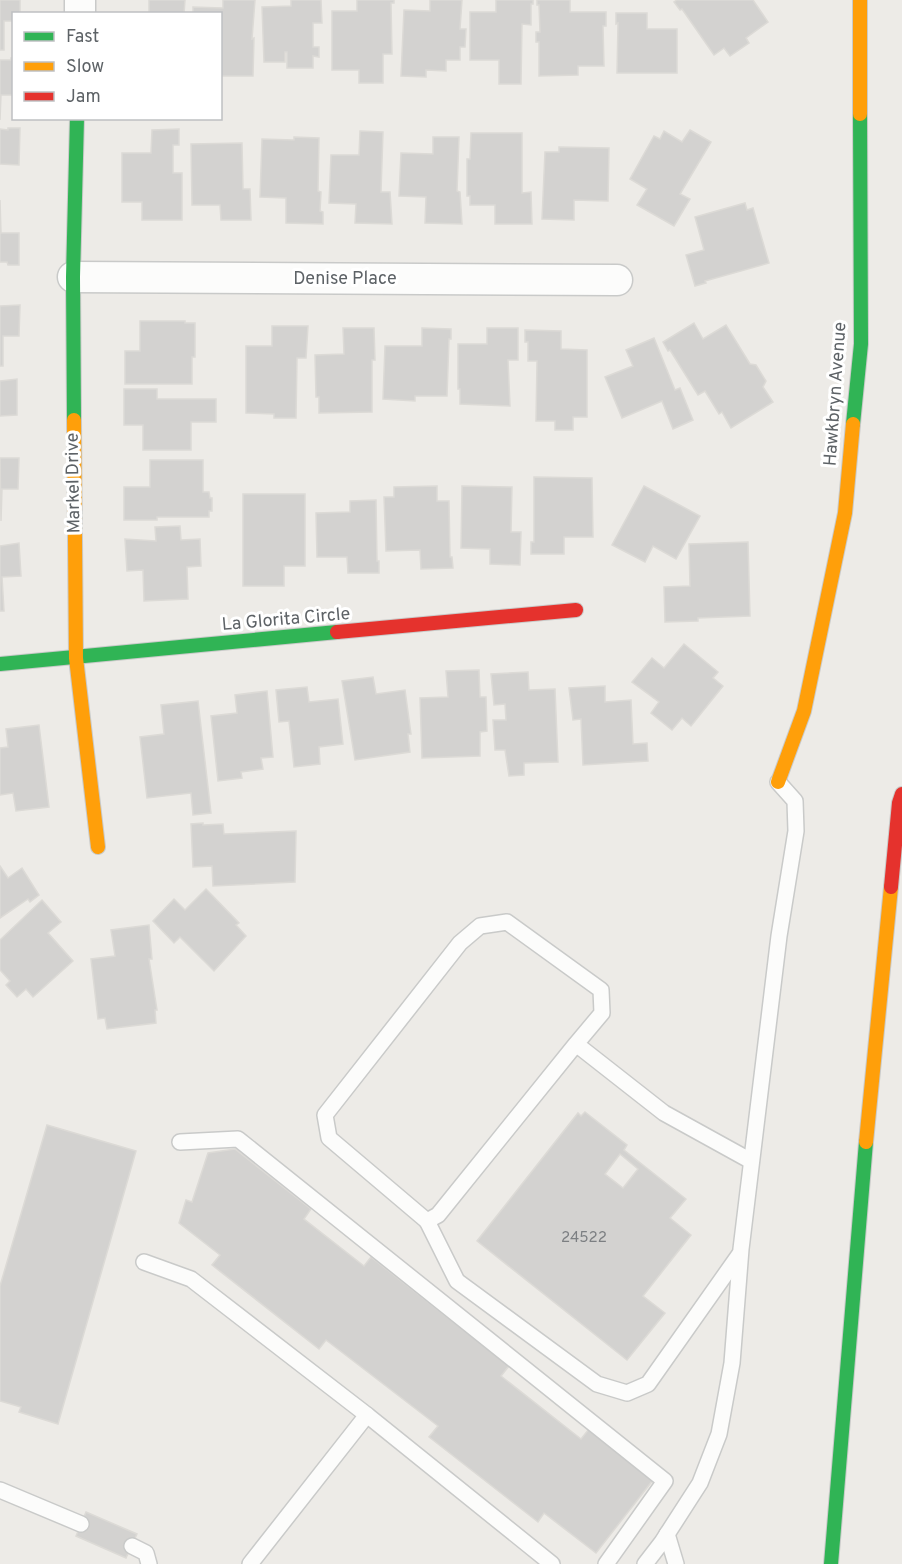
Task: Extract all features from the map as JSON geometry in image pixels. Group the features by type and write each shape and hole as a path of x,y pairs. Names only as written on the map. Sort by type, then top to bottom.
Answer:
{"main road":[{"name":"Hawkbryn Avenue","path":"778,782 804,711 845,513 861,344 860,0"},
{"name":"Markel Drive","path":"77,120 73,278 76,658 98,847"},
{"name":"La Glorita Circle","path":"0,664 576,610"},
{"path":"831,1564 868,1119 899,803 902,794"}],"street":[{"name":"Denise Place","path":"73,278 617,280"}],"lane":[{"path":"645,1564 700,1483 718,1434 732,1363 740,1254 751,1161 779,936 796,831 795,801 778,782"},
{"path":"428,1221 438,1215 602,1013 601,990 507,922 480,926 460,943 325,1115 329,1138 428,1221 457,1281 597,1384 627,1393 648,1384 740,1254"},
{"path":"576,1044 664,1113 751,1161"},
{"path":"180,1142 238,1139 665,1481 606,1564"},
{"path":"144,1262 191,1279 552,1564"},
{"path":"250,1564 367,1416"},
{"path":"0,1490 81,1524"},
{"path":"667,1534 676,1564"},
{"path":"132,1546 146,1553 148,1564"}],"building":[{"path":"0,0 20,0 20,12 12,12 12,21 4,21 4,50 0,50"},
{"path":"149,0 185,0 184,12 149,12"},
{"path":"223,0 255,0 252,39 254,38 253,76 222,76 222,12 193,12 193,7 223,8"},
{"path":"291,0 321,0 322,23 313,23 313,47 319,47 319,57 313,56 313,68 287,68 287,52 285,52 285,62 264,62 262,7 291,6"},
{"path":"357,0 394,0 394,3 391,3 392,54 383,54 383,83 359,83 359,70 332,70 332,11 357,11"},
{"path":"430,0 462,0 460,29 466,29 465,47 460,47 460,60 446,60 446,71 426,70 426,77 401,76 404,10 430,11"},
{"path":"496,0 533,0 531,25 522,24 521,84 499,84 499,60 470,60 470,12 496,12"},
{"path":"537,0 570,0 570,12 606,12 606,26 603,26 604,66 578,66 578,75 539,76 539,42 536,42 536,32 540,32"},
{"path":"677,0 753,0 768,22 746,38 749,43 730,56 724,48 714,55 682,9 680,10 674,2"},
{"path":"616,13 647,13 647,29 677,29 677,73 617,73 618,23 616,24"},
{"path":"12,58 12,95 1,95 0,120 0,60 11,60"},
{"path":"8,128 20,128 19,165 0,164 0,129 8,130"},
{"path":"179,129 179,145 173,145 173,173 182,173 182,220 142,220 142,202 122,202 122,153 151,153 152,130"},
{"path":"690,130 711,142 680,194 690,199 674,226 637,205 647,189 630,179 654,136 660,139 664,131 682,142"},
{"path":"360,131 383,132 381,192 390,192 392,224 355,223 356,204 329,203 331,155 359,155"},
{"path":"471,133 522,133 522,193 531,192 532,224 495,224 495,205 470,205 470,196 467,196 467,159 470,159"},
{"path":"294,137 319,138 318,191 321,192 320,211 323,212 323,224 286,223 286,198 260,197 262,139 294,140"},
{"path":"433,137 459,137 457,191 460,192 462,224 425,223 426,197 399,196 401,153 433,154"},
{"path":"242,143 243,189 250,189 251,220 221,220 220,205 192,205 191,144"},
{"path":"559,147 609,148 608,201 574,200 574,220 542,219 545,152 559,152"},
{"path":"0,200 1,233 19,233 19,265 0,262"},
{"path":"745,203 747,210 753,208 769,263 705,281 706,283 695,286 686,255 704,250 695,217"},
{"path":"20,305 19,336 3,336 3,366 0,366 0,306"},
{"path":"140,321 195,323 192,384 125,384 125,351 140,351"},
{"path":"694,323 703,339 726,325 750,364 756,365 766,381 763,387 773,402 731,428 722,412 719,414 705,391 698,395 663,342"},
{"path":"272,326 308,326 306,358 297,358 296,418 274,418 274,414 246,413 246,346 272,346"},
{"path":"343,328 374,328 372,412 319,413 319,397 316,397 315,355 344,354"},
{"path":"422,328 451,329 447,396 415,396 415,401 383,399 385,346 422,346"},
{"path":"487,328 518,328 518,360 508,360 510,406 460,404 458,344 487,344"},
{"path":"525,330 561,331 561,349 587,350 587,417 573,417 573,430 555,430 555,421 536,421 537,361 528,361 528,342 525,342"},
{"path":"654,338 675,390 680,388 693,420 673,429 662,401 622,418 605,377 633,366 626,350"},
{"path":"17,379 17,415 0,416 0,381"},
{"path":"124,389 157,389 157,399 216,399 216,422 191,422 191,450 143,450 143,425 124,425"},
{"path":"0,458 19,458 18,489 2,489 1,521"},
{"path":"150,460 203,460 203,492 209,492 212,498 212,511 209,511 209,517 157,517 157,520 124,520 124,487 150,487"},
{"path":"534,477 592,478 593,537 564,537 564,554 531,554 531,542 534,542"},
{"path":"437,486 437,501 449,501 450,557 452,557 453,568 421,569 420,550 386,551 384,497 394,497 394,487"},
{"path":"462,486 512,487 511,532 521,532 520,565 490,564 490,549 461,548"},
{"path":"644,486 700,516 676,559 653,546 645,562 612,545"},
{"path":"243,494 305,494 305,566 284,566 284,586 243,586"},
{"path":"376,500 379,573 348,573 347,557 317,557 316,513 350,512 350,501"},
{"path":"180,526 181,540 200,539 201,566 187,567 188,599 144,601 143,570 127,571 125,539 156,541 155,527"},
{"path":"748,542 750,616 665,622 664,587 690,586 689,544"},
{"path":"19,543 21,576 2,577 4,611 0,611 0,546"},
{"path":"684,644 718,672 713,678 723,686 691,726 682,718 672,730 651,713 659,702 632,682 652,658 664,668"},
{"path":"479,670 480,697 486,697 487,731 480,732 480,756 422,758 420,698 448,697 446,671"},
{"path":"528,672 529,690 555,689 558,762 524,763 524,775 509,776 505,750 495,750 493,720 506,720 505,704 494,705 491,674"},
{"path":"373,677 376,694 405,690 411,734 408,734 410,752 355,760 342,681"},
{"path":"605,686 605,702 631,700 633,744 647,743 648,761 583,765 581,719 573,720 569,688"},
{"path":"307,687 309,702 338,699 343,744 319,747 320,764 294,767 289,721 279,722 276,690"},
{"path":"267,691 273,757 261,758 263,769 241,772 242,778 218,781 211,716 237,713 235,695"},
{"path":"198,701 211,813 193,815 191,793 147,798 140,737 164,734 161,705"},
{"path":"39,725 49,807 16,811 13,793 0,795 0,748 8,747 6,729"},
{"path":"203,823 203,825 223,824 224,834 296,831 295,882 213,886 212,866 193,867 191,824"},
{"path":"0,866 8,878 22,868 39,895 30,902 28,899 0,918"},
{"path":"206,889 239,923 236,925 246,936 214,971 180,937 174,943 153,921 174,899 185,910"},
{"path":"42,900 61,922 48,933 73,961 33,997 26,989 17,997 6,985 10,981 0,970 0,940"},
{"path":"149,925 152,959 149,959 157,1010 155,1010 156,1023 107,1029 105,1018 98,1019 91,959 115,956 111,930"},
{"path":"585,1112 627,1145 624,1150 686,1199 670,1218 691,1235 643,1296 665,1313 627,1360 477,1241 578,1113 581,1116","holes":["620,1154 638,1169 623,1188 605,1174"]},
{"path":"47,1125 136,1151 58,1424 19,1412 21,1407 0,1401 0,1286"},
{"path":"235,1149 311,1209 304,1219 364,1266 371,1257 509,1366 501,1376 581,1439 589,1429 653,1480 596,1553 544,1513 538,1522 429,1437 438,1426 326,1340 319,1349 212,1265 220,1255 179,1223 186,1200 192,1202 208,1153"},
{"path":"86,1512 137,1534 126,1558 76,1536"}],"traffic: fast":[{"path":"853,424 861,344 860,114"},
{"path":"74,420 73,277 77,120"},
{"path":"0,664 337,632"},
{"path":"831,1564 866,1142"}],"traffic: slow":[{"path":"860,0 860,114"},
{"path":"74,420 76,658 98,847"},
{"path":"778,782 804,711 845,513 853,424"},
{"path":"866,1142 891,887"}],"traffic: jam":[{"path":"337,632 576,610"},
{"path":"891,887 899,803 902,794"}]}
